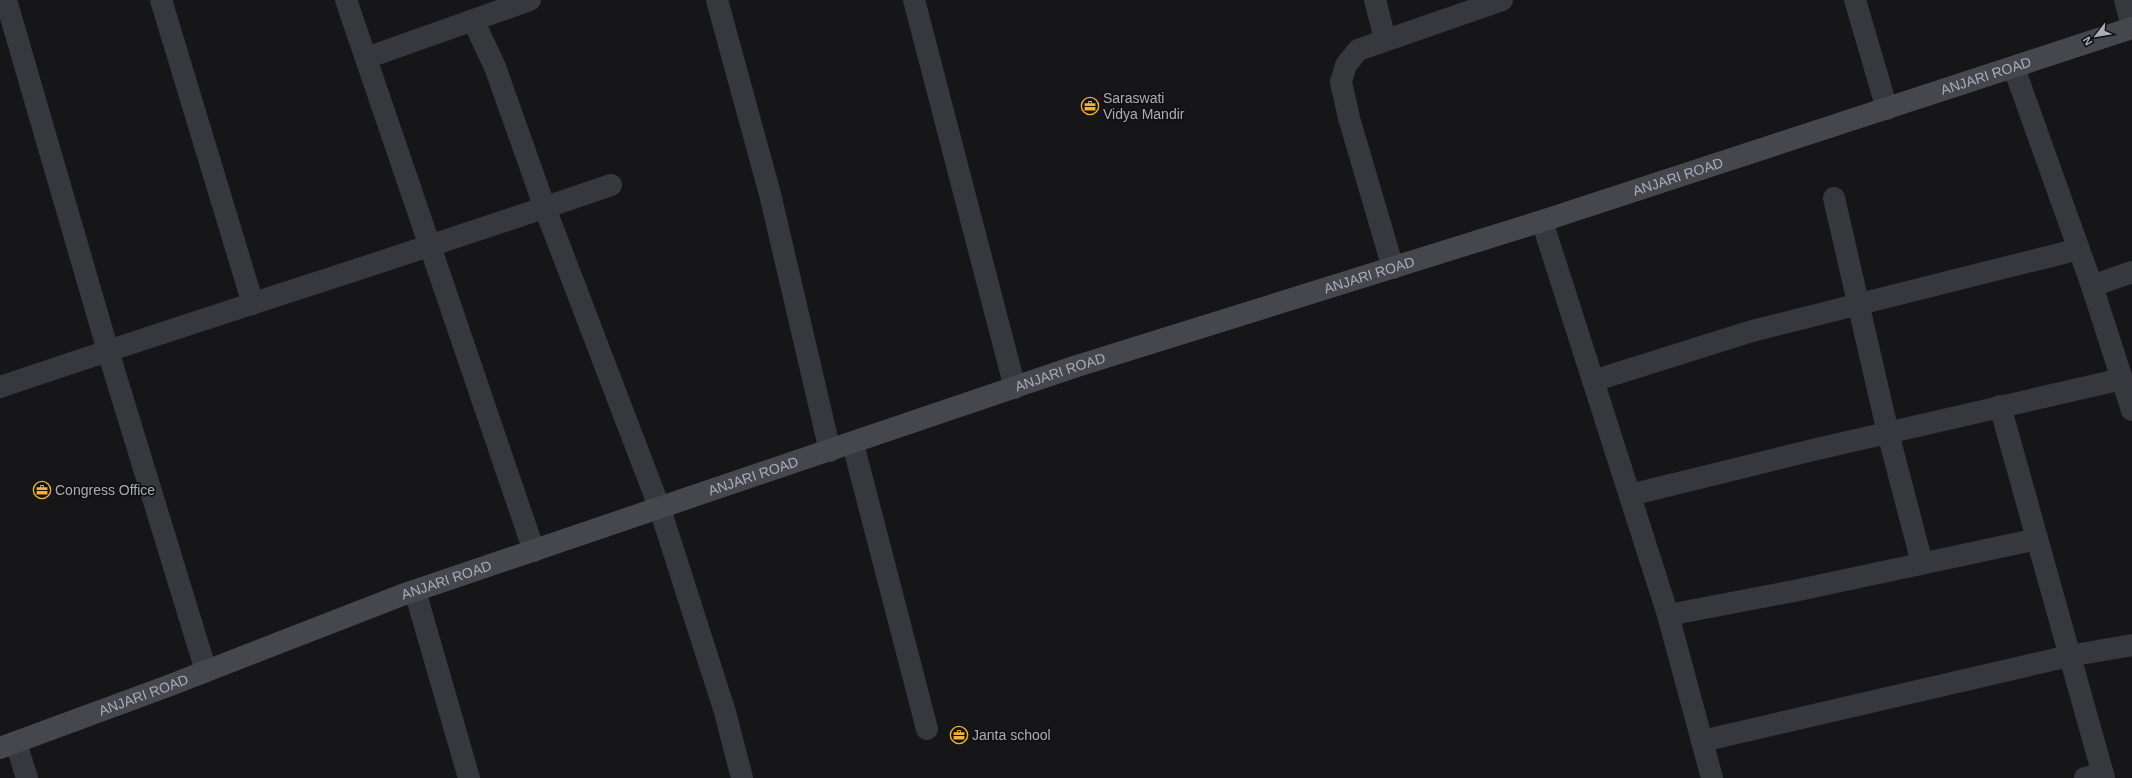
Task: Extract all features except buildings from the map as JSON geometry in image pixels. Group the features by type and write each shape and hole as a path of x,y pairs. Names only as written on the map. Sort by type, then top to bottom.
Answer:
{"street":[{"path":"6,0 108,350 206,671"},
{"path":"161,0 253,304"},
{"path":"346,0 534,551"},
{"path":"717,0 770,194 830,451"},
{"path":"914,0 1015,388"},
{"path":"1375,0 1384,40"},
{"path":"1393,268 1349,118 1341,82 1346,65 1358,50 1502,0"},
{"path":"1855,0 1887,109"},
{"path":"2125,0 2132,27"},
{"path":"366,58 527,1"},
{"path":"473,20 495,67 545,208 660,509 726,712 742,778"},
{"name":"ANJARI ROAD","path":"8,745 415,591 1015,388 1542,221 2014,68 2132,27"},
{"path":"1630,495 2000,406 2129,396 2092,286 2014,68"},
{"path":"0,388 108,350 430,247 611,185"},
{"path":"1834,198 1888,433 1922,563"},
{"path":"1542,221 1668,615 1712,778"},
{"path":"1593,381 1752,331 2079,249"},
{"path":"2092,286 2132,272"},
{"path":"2000,406 2069,656 2097,777"},
{"path":"853,444 927,729"},
{"path":"1668,615 1794,591 2037,539"},
{"path":"415,591 469,778"},
{"path":"1702,741 2069,656 2132,644"},
{"path":"8,745 28,778"}],"place":[{"name":"Saraswati Vidya Mandir","path":"1090,106"},
{"name":"Congress Office","path":"42,490"},
{"name":"Janta school","path":"959,735"}]}
